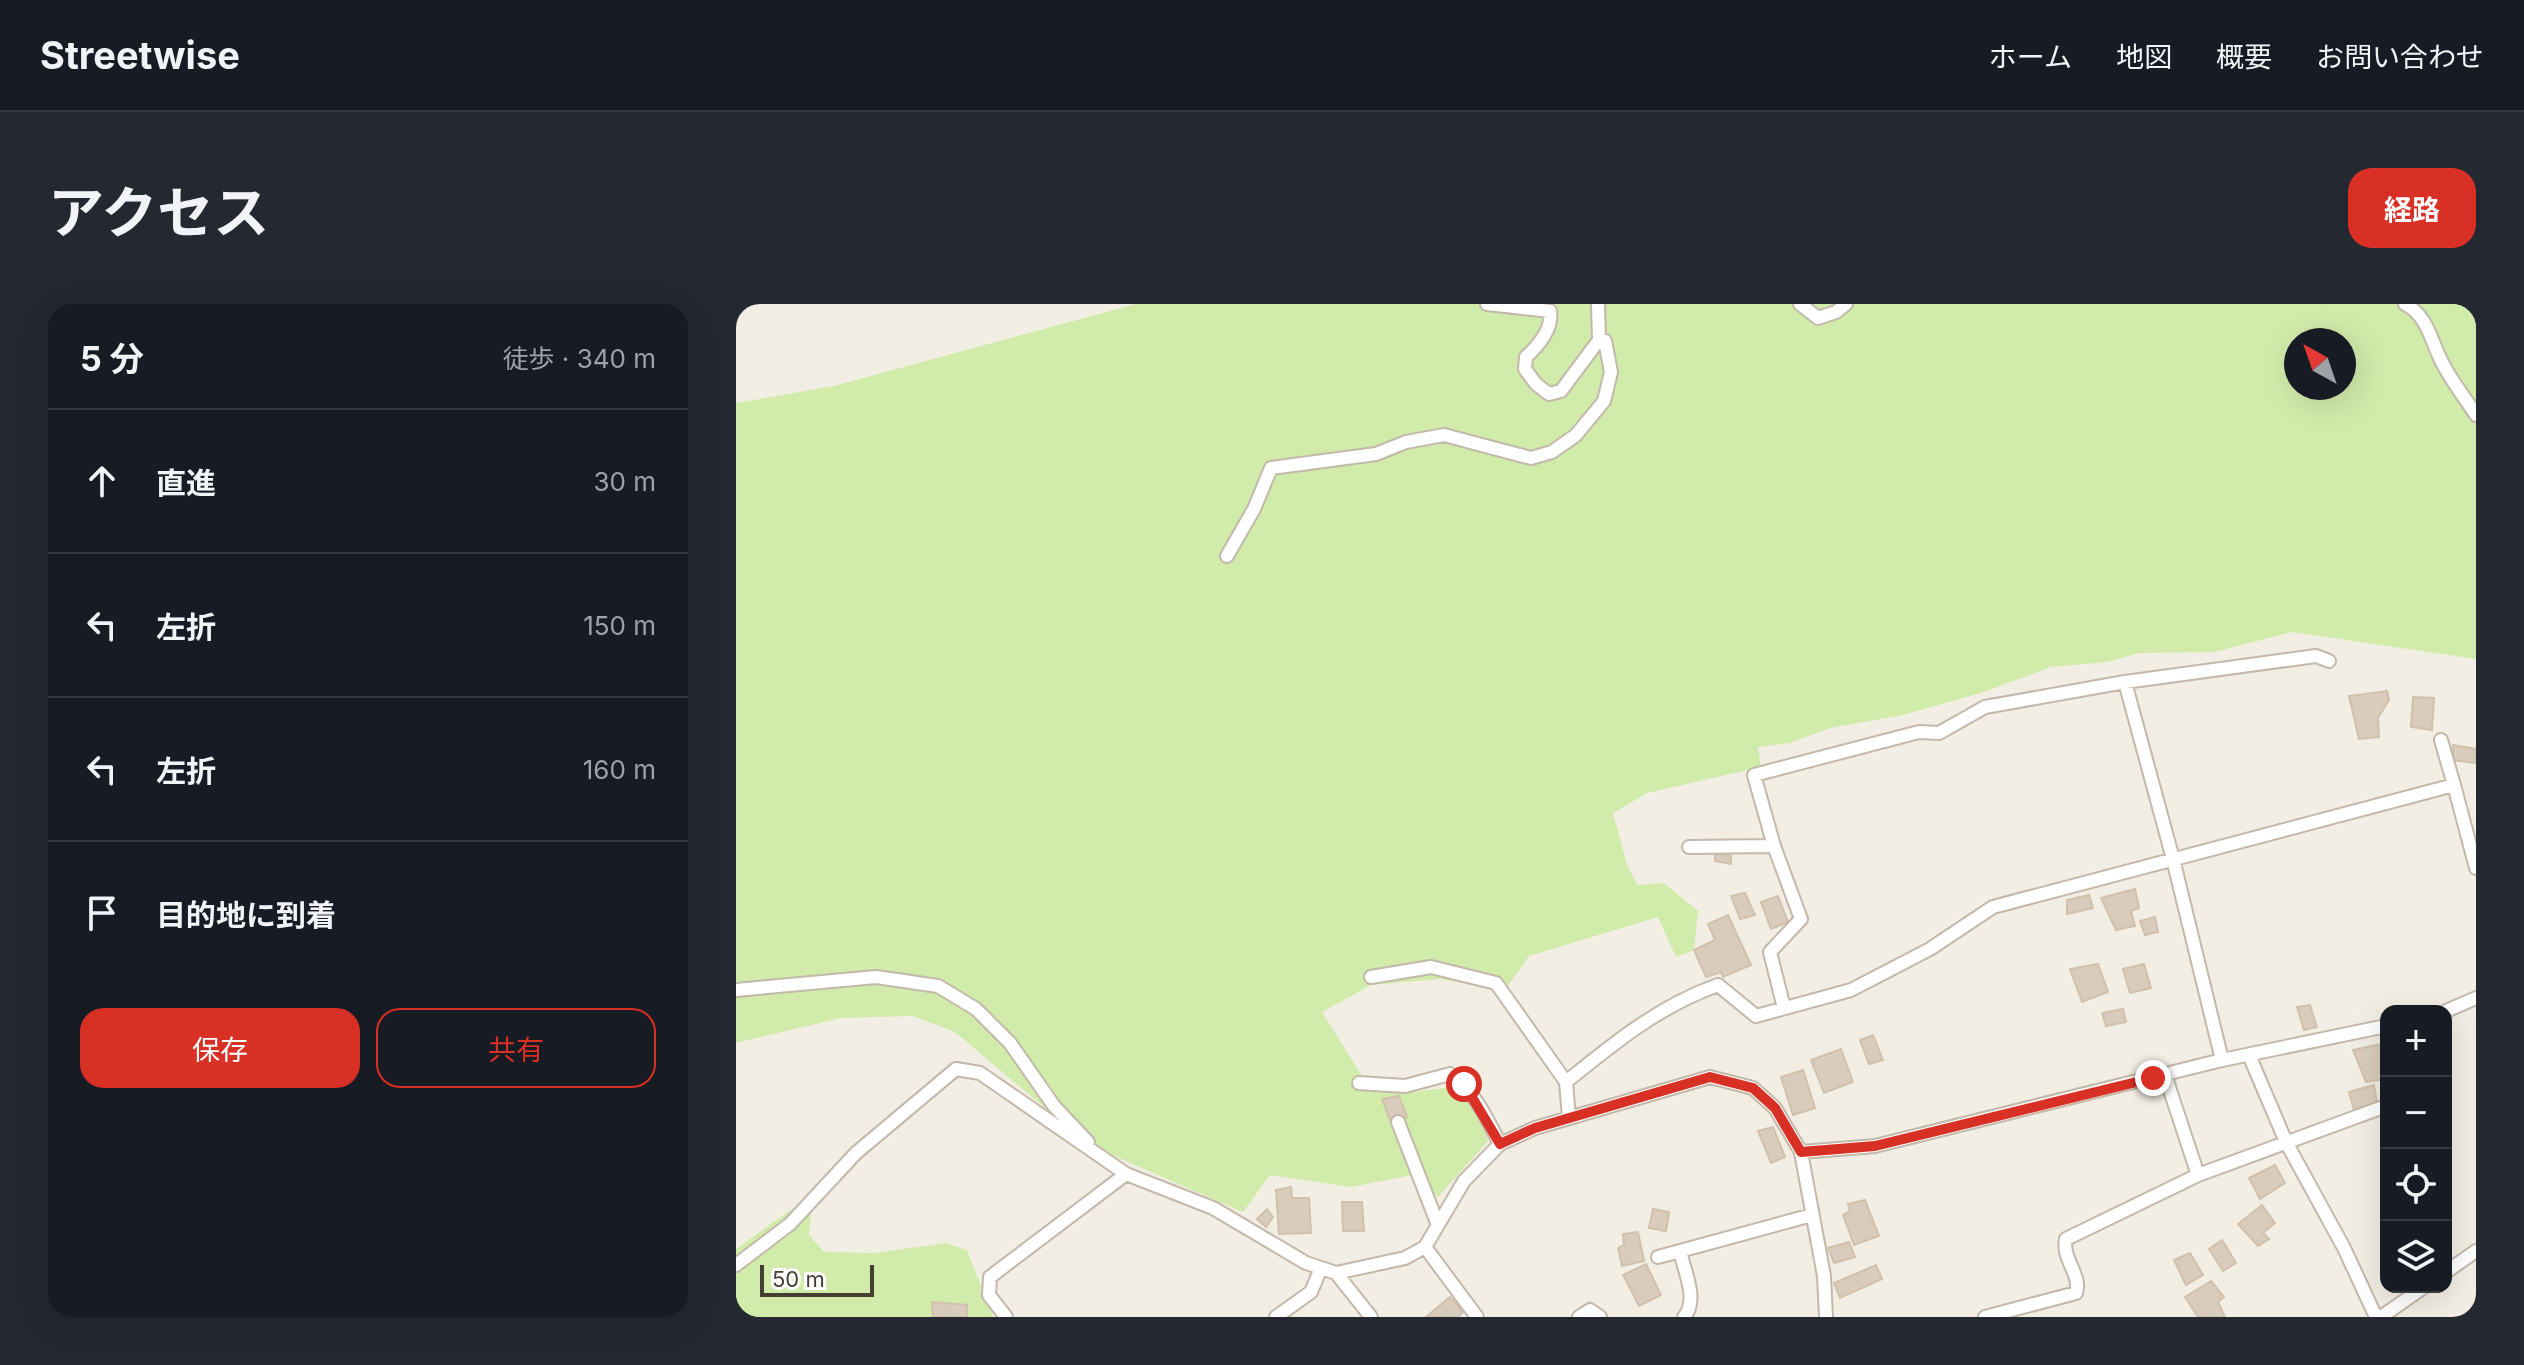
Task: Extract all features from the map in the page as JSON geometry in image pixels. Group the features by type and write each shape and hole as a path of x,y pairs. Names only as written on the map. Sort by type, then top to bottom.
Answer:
{"street":[{"path":"1487,304 1550,311 1552,321 1537,347 1526,357 1525,369 1536,384 1549,394 1561,391 1599,340 1598,304"},
{"path":"1800,304 1818,318 1836,312 1846,304"},
{"path":"2405,304 2414,309 2432,333 2439,357 2476,415"},
{"path":"1227,556 1254,509 1271,468 1376,454 1406,442 1444,435 1531,458 1552,452 1576,435 1604,401 1611,372 1611,356 1605,341 1599,340"},
{"path":"1784,1008 1770,952 1801,919 1774,846 1754,775 1919,732 1939,733 1985,707 2125,682 2316,656 2329,661"},
{"path":"2125,682 2173,859 2222,1060"},
{"path":"2441,740 2476,868"},
{"path":"1566,1082 1640,1022 1689,995 1718,985 1756,1016 1851,990 1930,949 1993,907 2454,785"},
{"path":"1689,847 1774,846"},
{"path":"1371,977 1431,967 1496,983 1566,1082 1569,1118"},
{"path":"736,990 876,977 938,986 976,1009 1010,1043 1054,1106 1107,1161"},
{"path":"2452,1008 2476,998"},
{"path":"1801,1152 1875,1146 2222,1060 2380,1027"},
{"path":"2249,1055 2286,1142 2378,1317 2415,1293"},
{"path":"736,1265 790,1224 856,1153 956,1069 980,1073 1126,1174 1213,1208 1306,1263 1336,1273 1405,1258 1425,1247 1464,1181 1500,1144 1535,1128 1710,1077 1753,1088 1775,1108 1801,1152 1824,1276 1826,1317"},
{"path":"1359,1083 1405,1086 1450,1074 1464,1084 1478,1103 1500,1144"},
{"path":"2165,1075 2198,1175"},
{"path":"1985,1317 2076,1293 2078,1286 2064,1246 2066,1239 2198,1175 2380,1108"},
{"path":"1398,1122 1438,1225"},
{"path":"1006,1317 989,1295 990,1277 1126,1174"},
{"path":"1658,1257 1812,1215"},
{"path":"1425,1247 1479,1315"},
{"path":"1680,1251 1691,1296 1690,1310 1684,1317"},
{"path":"2452,1268 2476,1251"},
{"path":"1276,1317 1311,1292 1321,1268"},
{"path":"1336,1273 1371,1317"},
{"path":"1579,1317 1590,1310 1600,1317"}],"green space":[{"path":"1136,304 2476,304 2476,659 2292,632 2214,652 2139,653 2107,662 2051,667 1984,692 1903,715 1830,728 1790,743 1758,747 1761,767 1647,793 1613,813 1627,865 1637,885 1664,883 1698,911 1694,950 1676,957 1658,917 1529,956 1505,990 1439,979 1371,985 1322,1012 1362,1076 1395,1094 1452,1087 1476,1108 1488,1141 1438,1197 1412,1175 1351,1187 1270,1175 1243,1212 1112,1155 1039,1103 955,1032 913,1016 841,1018 736,1043 736,403 834,386"},
{"path":"789,1211 811,1213 809,1235 824,1252 874,1253 946,1243 967,1250 993,1317 736,1317 736,1249"}],"building":[{"path":"2387,691 2389,700 2378,718 2379,737 2359,739 2349,696"},
{"path":"2413,697 2434,698 2432,730 2411,727"},
{"path":"2453,745 2476,749 2476,763 2453,760"},
{"path":"1715,853 1731,856 1731,864 1715,861"},
{"path":"2135,889 2139,908 2131,911 2135,926 2116,930 2101,898"},
{"path":"1745,893 1755,915 1740,919 1731,896"},
{"path":"2089,895 2093,908 2067,914 2067,900"},
{"path":"1778,896 1788,922 1771,929 1761,902"},
{"path":"1728,915 1751,965 1723,977 1721,972 1706,977 1694,950 1715,940 1708,924"},
{"path":"2155,917 2158,932 2145,935 2140,921"},
{"path":"2098,964 2108,992 2082,1002 2070,969"},
{"path":"2144,964 2151,988 2130,993 2123,969"},
{"path":"2310,1005 2317,1027 2304,1030 2297,1007"},
{"path":"2123,1009 2126,1022 2106,1026 2102,1013"},
{"path":"1873,1035 1883,1060 1869,1064 1860,1040"},
{"path":"2380,1044 2380,1080 2366,1082 2353,1050"},
{"path":"1841,1049 1853,1082 1824,1093 1811,1060"},
{"path":"1803,1070 1815,1108 1793,1115 1781,1077"},
{"path":"2374,1085 2377,1104 2354,1110 2349,1092"},
{"path":"1399,1096 1407,1117 1391,1122 1382,1099"},
{"path":"1773,1127 1785,1157 1771,1163 1758,1131"},
{"path":"2275,1165 2285,1183 2260,1199 2249,1178"},
{"path":"1291,1187 1292,1198 1309,1198 1311,1233 1279,1234 1276,1190"},
{"path":"1865,1200 1879,1236 1854,1245 1843,1215 1850,1211 1848,1204"},
{"path":"1342,1202 1362,1202 1364,1231 1343,1231"},
{"path":"2262,1205 2275,1223 2263,1233 2269,1239 2258,1246 2238,1224"},
{"path":"1267,1209 1273,1217 1266,1227 1257,1219"},
{"path":"1653,1209 1669,1212 1666,1231 1649,1228"},
{"path":"1638,1232 1644,1261 1622,1266 1618,1248 1624,1245 1623,1234"},
{"path":"2222,1240 2236,1263 2223,1271 2209,1249"},
{"path":"1849,1242 1855,1257 1834,1263 1828,1248"},
{"path":"2190,1253 2203,1275 2186,1285 2174,1260"},
{"path":"1646,1264 1661,1295 1639,1306 1623,1275"},
{"path":"1876,1265 1882,1279 1840,1298 1834,1283"},
{"path":"2211,1281 2224,1297 2218,1302 2225,1317 2198,1317 2185,1297"},
{"path":"1450,1297 1463,1312 1458,1317 1426,1317"},
{"path":"932,1302 967,1305 967,1317 933,1317"}],"route":[{"path":"1464,1084 1500,1144 1535,1128 1710,1077 1753,1088 1775,1108 1801,1152 1875,1146 2153,1078"}]}
